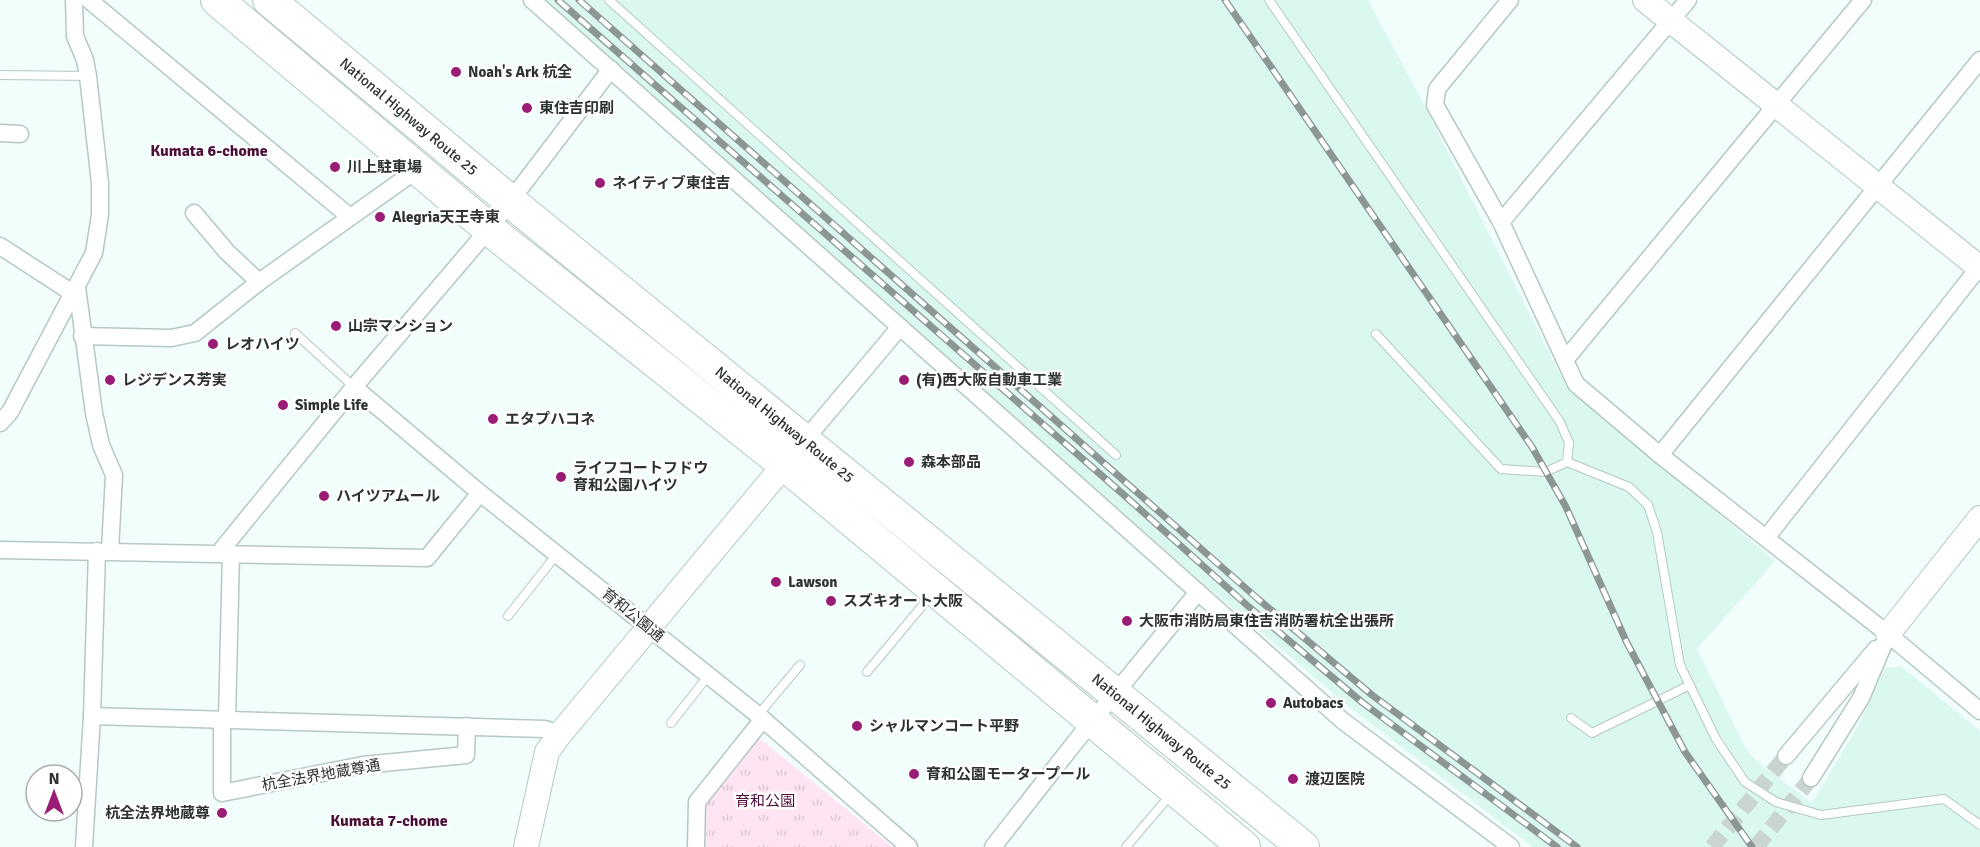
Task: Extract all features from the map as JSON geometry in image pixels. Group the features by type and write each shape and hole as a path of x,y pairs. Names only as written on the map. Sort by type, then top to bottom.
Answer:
{"highway":[{"path":"218,0 489,229 784,465 1244,847"},
{"name":"National Highway Route 25","path":"269,0 510,201 1303,847"}],"street":[{"path":"0,423 10,412 94,253 100,215 100,183 88,76 85,60 75,36 74,0"},
{"path":"89,0 350,217"},
{"path":"532,0 1343,721 1510,847"},
{"path":"1510,0 1437,89 1436,105 1501,222 1576,384 1660,455 1888,634 1980,711"},
{"path":"1645,0 1980,267 1766,538"},
{"path":"1501,222 1688,0"},
{"path":"1565,360 1863,0"},
{"path":"1660,455 1877,184 1980,60"},
{"path":"224,720 225,553 354,387 489,229 611,69"},
{"path":"0,134 20,134"},
{"path":"82,336 171,338 195,333 259,282 418,169"},
{"path":"194,213 227,252 259,282"},
{"path":"0,246 75,290"},
{"path":"75,290 96,424 101,445 114,475 103,551 84,847"},
{"path":"526,847 547,752 648,627 900,327"},
{"name":"育和公園通","path":"354,387 480,493 761,717 909,847"},
{"path":"0,550 427,558 480,493"},
{"path":"1786,756 1888,634 1980,518"},
{"path":"993,847 1198,592"},
{"path":"1811,778 1861,698 1888,634"},
{"path":"92,716 467,726 545,729 560,734"},
{"path":"696,847 697,801 761,717"},
{"name":"杭全法界地蔵尊通","path":"224,720 222,793 363,765 465,755 467,726"}],"lane":[{"path":"609,0 1116,455"},
{"path":"1269,0 1560,422 1569,443 1567,462"},
{"path":"0,75 88,76"},
{"path":"295,333 354,387"},
{"path":"1376,334 1501,469 1546,472 1567,462 1629,487 1648,505 1657,532 1680,665 1716,739 1745,782 1776,801 1821,815 1944,799 1980,825"},
{"path":"508,616 557,554"},
{"path":"867,672 935,590"},
{"path":"761,717 800,666"},
{"path":"671,723 708,676"},
{"path":"1571,718 1592,733 1690,685"},
{"path":"1126,847 1175,789"}],"shaded area":[{"path":"543,0 1368,0 1421,99 1566,386 1775,561 1697,649 1746,749 1761,765 1812,803 1858,726 1886,667 1902,667 1980,731 1980,847 1533,847 1353,710 1196,577"}],"green space":[{"name":"育和公園","path":"758,737 893,847 702,847 703,804"}],"tunnel":[{"path":"1712,847 1786,756"},
{"path":"1756,847 1811,778"}],"railway":[{"path":"558,0 1249,607 1363,703 1557,847"},
{"path":"579,0 1258,599 1372,695 1577,847"},
{"path":"1225,0 1532,447 1566,507 1627,643 1685,752 1752,847"}],"place":[{"name":"Noah's Ark 杭全","path":"456,72"},
{"name":"東住吉印刷","path":"527,108"},
{"name":"川上駐車場","path":"335,167"},
{"name":"ネイティブ東住吉","path":"600,183"},
{"name":"Alegria天王寺東","path":"380,217"},
{"name":"山宗マンション","path":"336,326"},
{"name":"レオハイツ","path":"213,344"},
{"name":"レジデンス芳実","path":"110,380"},
{"name":"(有)西大阪自動車工業","path":"904,380"},
{"name":"Simple Life","path":"283,405"},
{"name":"エタプハコネ","path":"493,419"},
{"name":"森本部品","path":"909,462"},
{"name":"ライフコートフドウ 育和公園ハイツ","path":"561,477"},
{"name":"ハイツアムール","path":"324,496"},
{"name":"Lawson","path":"776,582"},
{"name":"スズキオート大阪","path":"831,601"},
{"name":"大阪市消防局東住吉消防署杭全出張所","path":"1127,621"},
{"name":"Autobacs","path":"1271,703"},
{"name":"シャルマンコート平野","path":"857,726"},
{"name":"育和公園モータープール","path":"914,774"},
{"name":"渡辺医院","path":"1293,779"},
{"name":"杭全法界地蔵尊","path":"222,813"}],"district":[{"name":"Kumata 6-chome","path":"209,150"},
{"name":"Kumata 7-chome","path":"389,820"}]}
